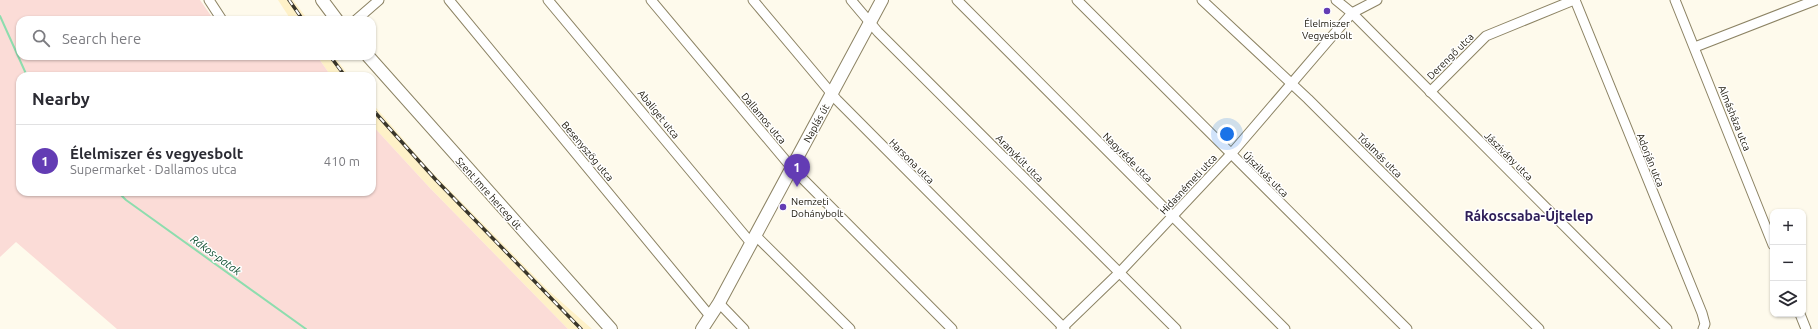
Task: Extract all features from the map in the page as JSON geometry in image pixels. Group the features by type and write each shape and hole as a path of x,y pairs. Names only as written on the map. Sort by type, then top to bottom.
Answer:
{"street":[{"path":"208,0 219,16"},
{"path":"322,0 335,16"},
{"path":"361,16 379,0"},
{"name":"Besenyszög utca","path":"449,0 710,316"},
{"name":"Abaliget utca","path":"548,0 753,239 850,329"},
{"name":"Dallamos utca","path":"651,0 792,168 952,329"},
{"name":"Harsona utca","path":"753,0 832,95 969,235 1063,328"},
{"name":"Aranykút utca","path":"851,0 870,23 1176,329"},
{"name":"Naplás út","path":"702,329 719,302 882,0"},
{"name":"Nagyréde utca","path":"957,0 1285,329"},
{"name":"Újszilvás utca","path":"1077,0 1407,329"},
{"name":"Tóalmás utca","path":"1202,0 1292,84 1539,329"},
{"name":"Jászivány utca","path":"1336,0 1352,13 1667,329"},
{"path":"1349,0 1352,13"},
{"name":"Hidasnémeti utca","path":"1063,328 1120,272 1231,154 1352,13 1377,0"},
{"name":"Derengő utca","path":"1430,92 1486,36 1575,0"},
{"name":"Adorján utca","path":"1575,0 1702,313 1705,324 1703,329"},
{"name":"Almásháza utca","path":"1675,0 1770,237"},
{"path":"1695,47 1816,0"},
{"name":"Szent Imre herceg út","path":"372,60 611,329"},
{"path":"719,302 744,329"},
{"path":"1801,317 1806,329"}],"shaded area":[{"path":"0,0 200,0 211,16 16,16 16,60 320,60 328,72 16,72 16,196 376,196 376,129 429,187 568,329 117,329 16,242 0,257"},
{"path":"278,0 293,0 305,16 288,16"},
{"path":"320,60 337,60 346,72 328,72"},
{"path":"376,108 428,168 549,291 592,329 568,329 429,187 376,129"}],"waterway":[{"name":"Rákos-patak","path":"0,16 16,52"},
{"name":"Rákos-patak","path":"20,60 25,72"},
{"name":"Rákos-patak","path":"122,196 306,329"}],"railway":[{"path":"289,0 300,16"},
{"path":"333,60 342,72"},
{"path":"376,113 436,180 581,329"}],"place":[{"name":"Élelmiszer Vegyesbolt","path":"1327,11"},
{"name":"Élelmiszer és vegyesbolt","path":"797,187"},
{"name":"Nemzeti Dohánybolt","path":"783,207"}],"district":[{"name":"Rákoscsaba-Újtelep","path":"1529,216"}]}
